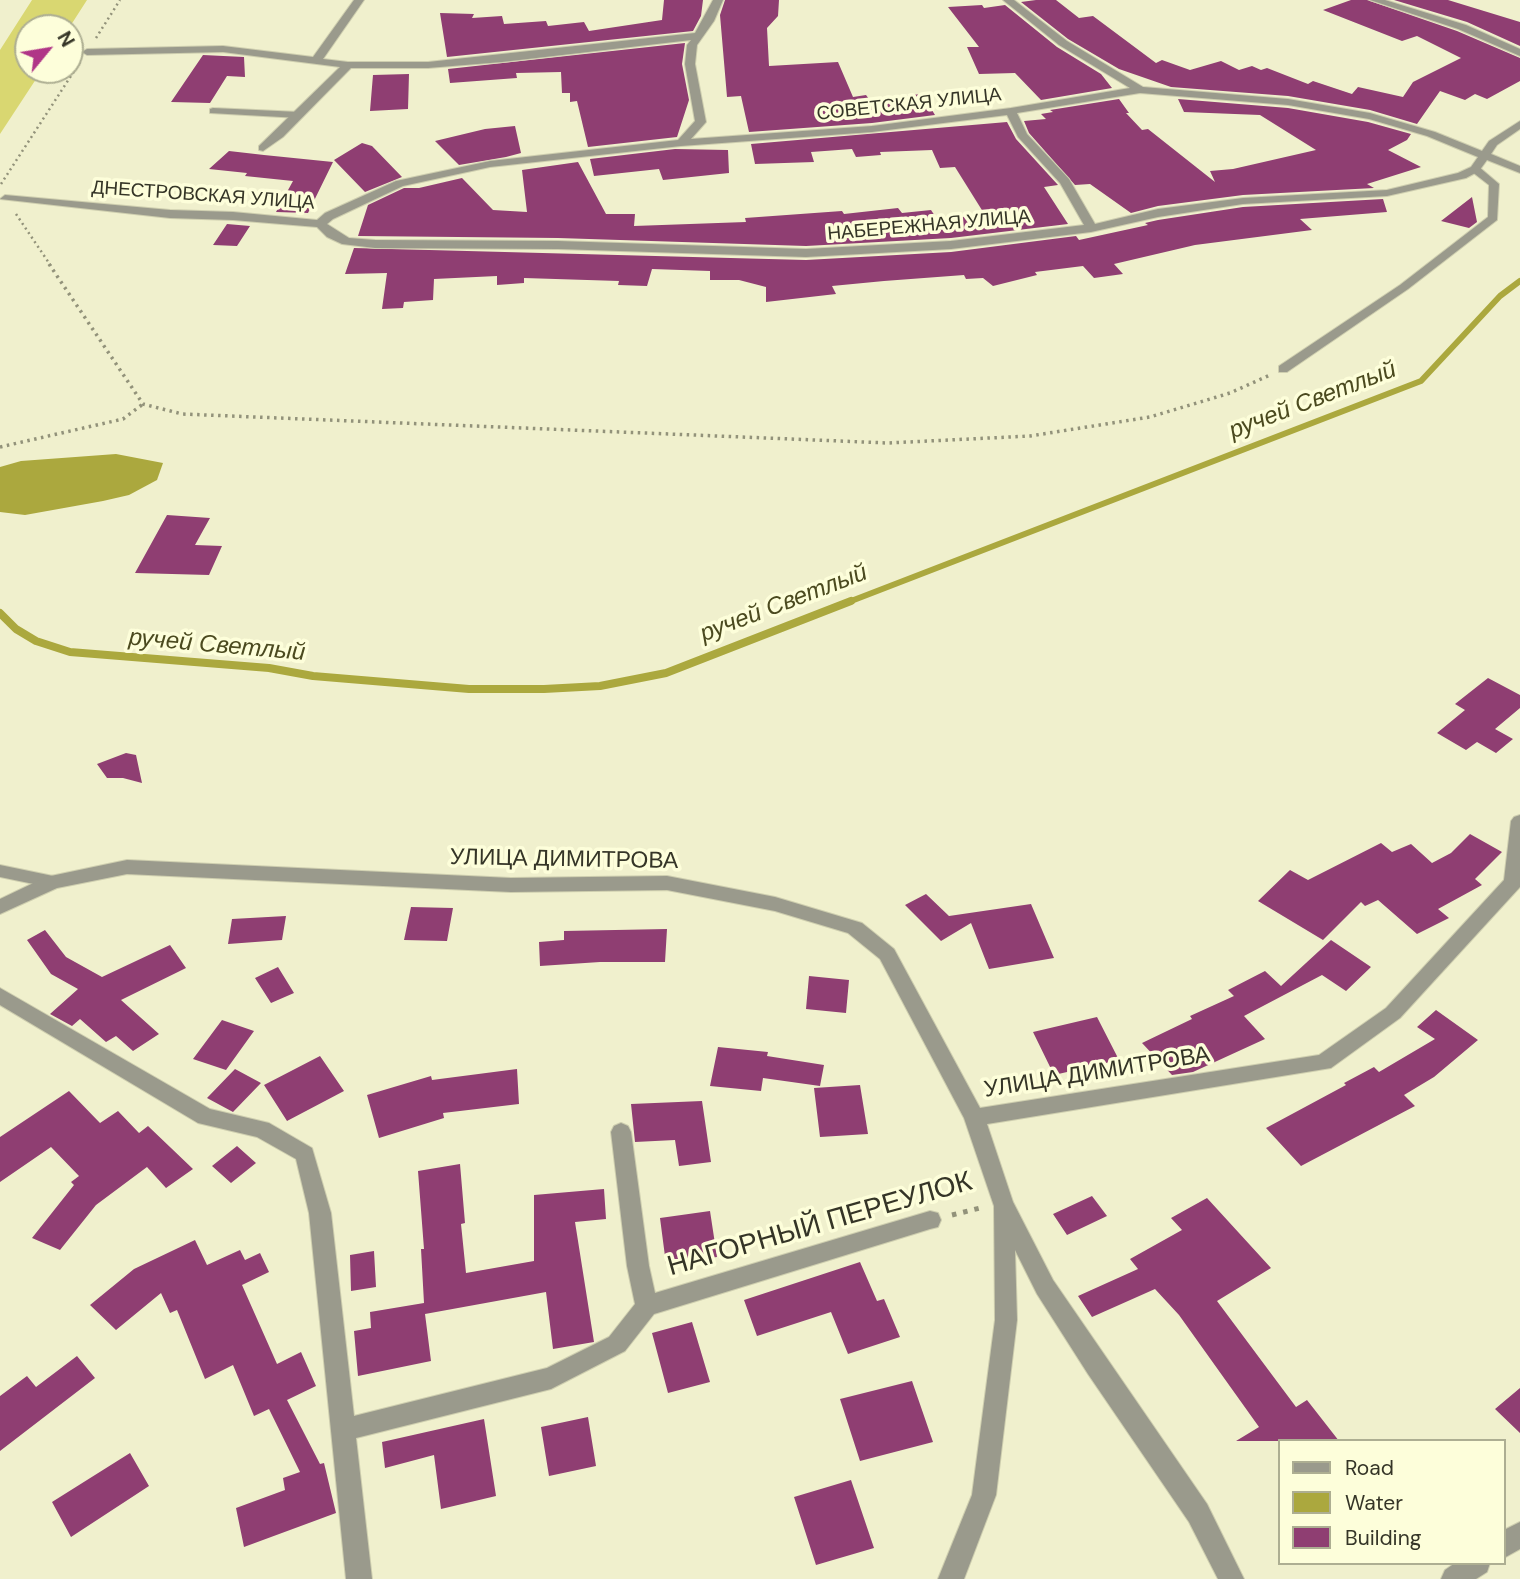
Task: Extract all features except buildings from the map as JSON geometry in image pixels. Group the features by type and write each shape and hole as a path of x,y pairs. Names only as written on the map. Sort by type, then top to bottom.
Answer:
{"street":[{"path":"315,62 359,0"},
{"path":"718,0 689,55 701,122 706,128 737,139"},
{"name":"СОВЕТСКАЯ УЛИЦА","path":"1007,0 1063,43 1140,90"},
{"path":"1375,0 1462,27 1520,53"},
{"path":"87,52 223,49 348,65 428,65 697,36"},
{"path":"263,148 348,65"},
{"name":"СОВЕТСКАЯ УЛИЦА","path":"681,143 872,129 1011,111 1140,90 1331,108 1399,124 1483,154"},
{"path":"1011,111 1022,135 1065,181 1091,228"},
{"path":"681,143 701,122"},
{"path":"1475,169 1483,154 1520,124"},
{"name":"ДНЕСТРОВСКАЯ УЛИЦА","path":"5,198 170,214 233,216 320,224 329,216 376,193 419,178 517,160 681,143"},
{"path":"1483,154 1520,170"},
{"name":"НАБЕРЕЖНАЯ УЛИЦА","path":"320,224 331,234 357,243 558,245 806,253 951,245 1091,228 1158,213 1243,201 1387,193 1462,176 1475,169"},
{"name":"УЛИЦА ДИМИТРОВА","path":"0,907 53,882 127,867 510,885 667,883 775,904 855,928 887,954 974,1117 1324,1062 1393,1013 1513,882 1520,821"},
{"path":"0,996 205,1117 262,1129 305,1154 320,1213 359,1579"},
{"name":"НАГОРНЫЙ ПЕРЕУЛОК","path":"974,1117 1003,1203"},
{"name":"НАГОРНЫЙ ПЕРЕУЛОК","path":"621,1132 638,1266 647,1306"},
{"path":"951,1579 984,1495 1006,1320 1003,1203"},
{"path":"1003,1203 1045,1287 1198,1513 1231,1579"},
{"name":"НАГОРНЫЙ ПЕРЕУЛОК","path":"344,1430 551,1378 617,1344 647,1306 930,1220"},
{"path":"1454,1579 1475,1565"}],"lane":[{"path":"213,111 299,115"},
{"path":"1283,369 1404,287 1493,218 1494,184 1475,169"},
{"path":"0,870 53,882"}],"path":[{"path":"0,185 120,0"},
{"path":"5,198 143,404 182,414 888,443 1030,436 1150,417 1230,393 1283,369"},
{"path":"0,447 122,419 143,404"},
{"name":"НАГОРНЫЙ ПЕРЕУЛОК","path":"930,1220 1003,1203"}],"shaded area":[{"path":"32,0 87,0 78,14 23,14"},
{"path":"14,28 14,84 33,84 0,134 0,50"}],"water":[{"path":"116,454 163,463 157,480 129,495 103,501 25,515 0,512 0,467 21,461"}],"waterway":[{"name":"ручей Светлый","path":"846,603 1421,381 1500,296 1520,281"},
{"name":"ручей Светлый","path":"0,613 16,629 36,641 70,652 269,668 313,676 469,689 544,689 600,686 666,673 851,601"}]}
